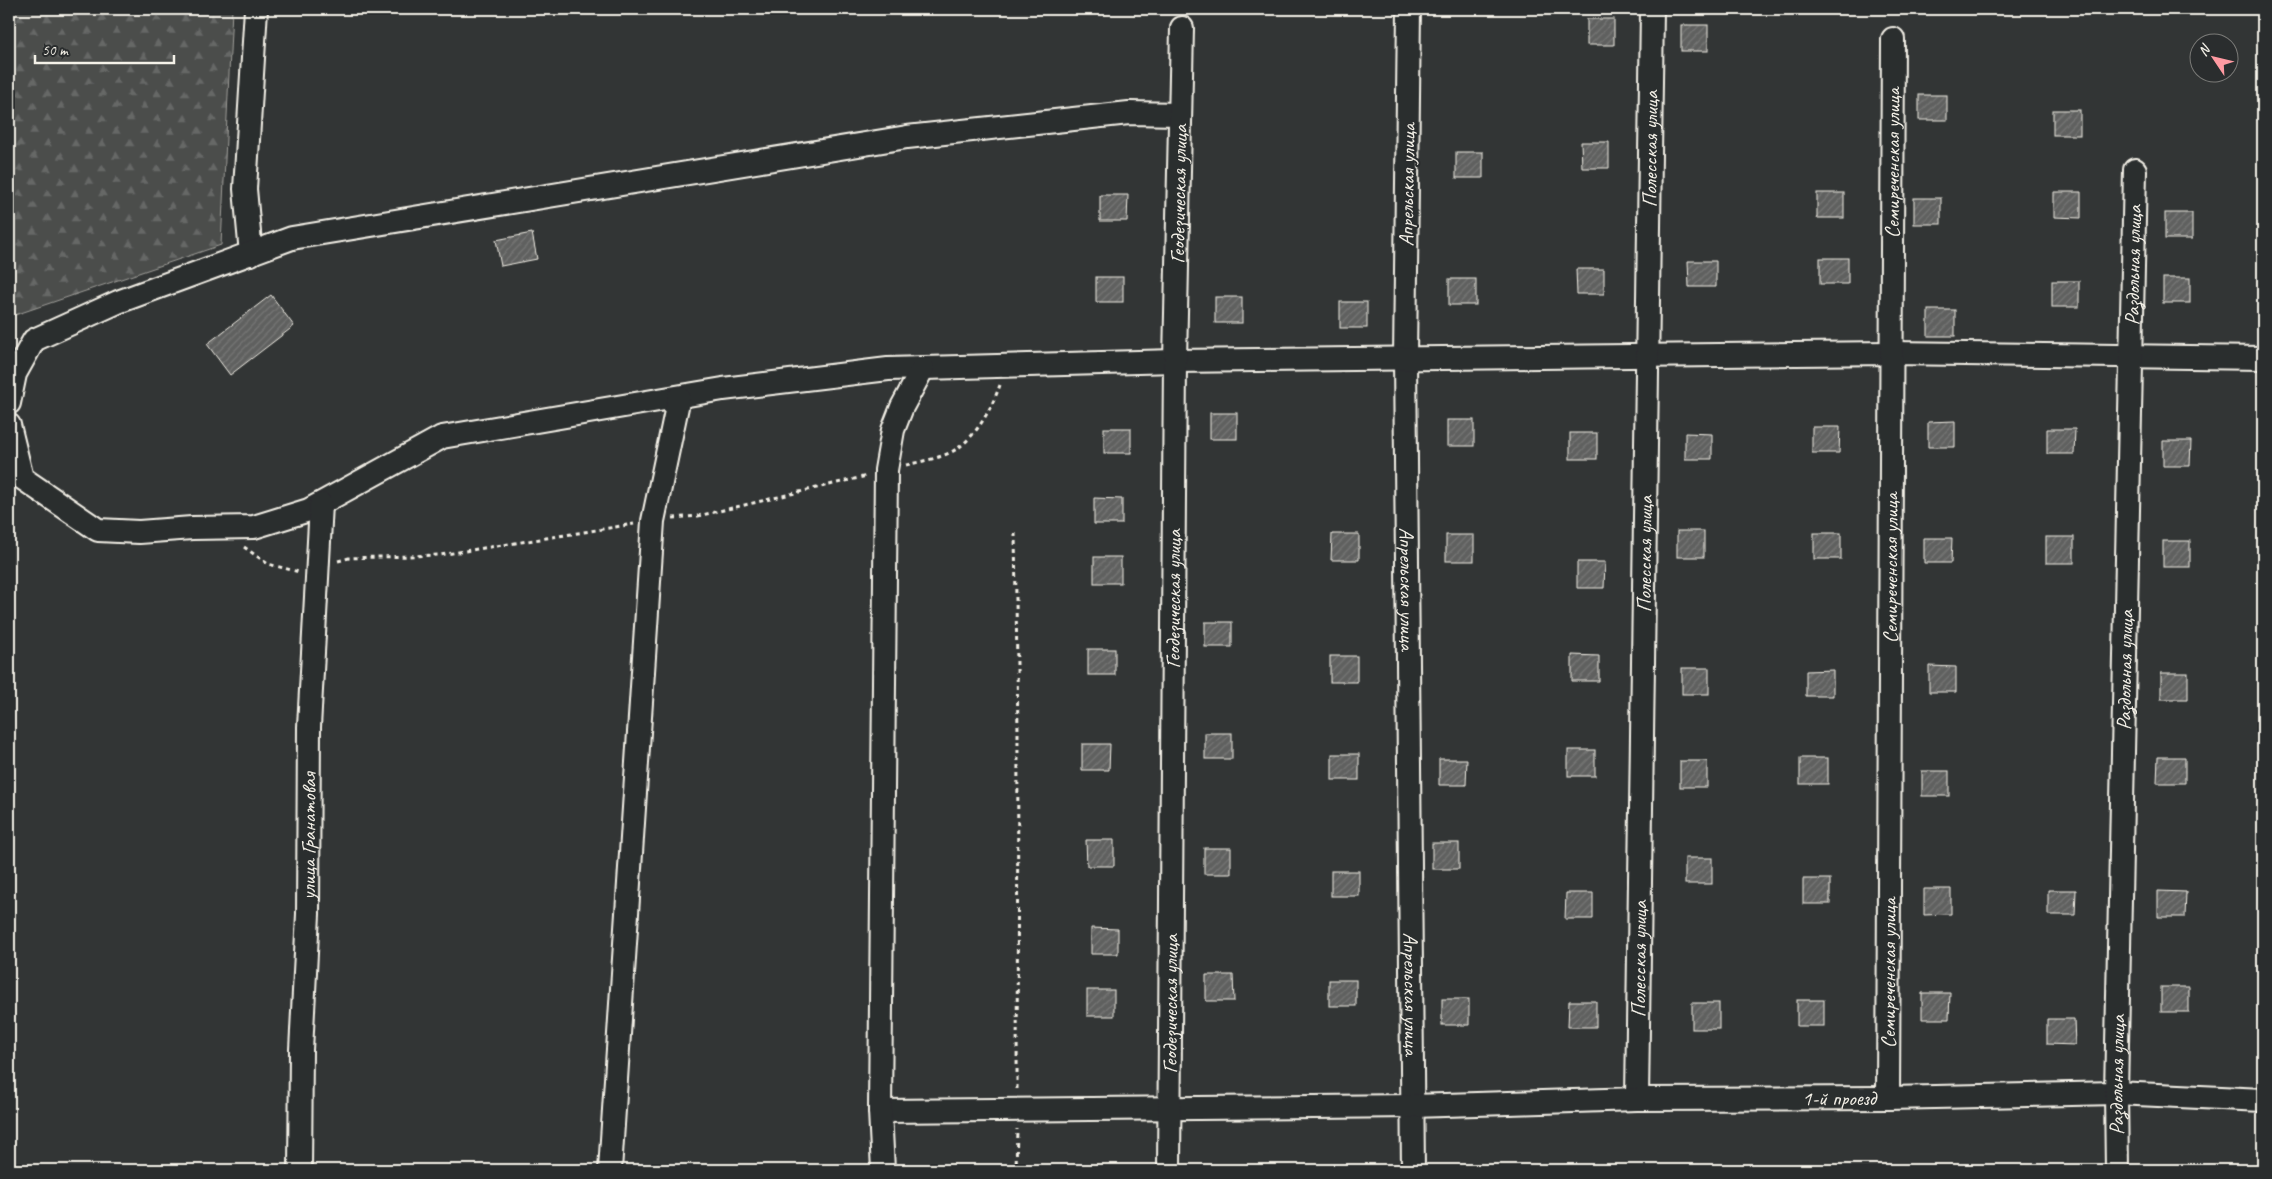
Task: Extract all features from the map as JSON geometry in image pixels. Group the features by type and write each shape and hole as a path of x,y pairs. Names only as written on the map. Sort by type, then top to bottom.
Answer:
{"street":[{"path":"252,254 245,189 256,9"},
{"name":"Апрельская улица","path":"1408,9 1405,359 1413,1170"},
{"name":"Полесская улица","path":"1637,1099 1652,9"},
{"name":"Геодезическая улица","path":"1169,1170 1175,362 1182,28"},
{"name":"Семиреченская улица","path":"1888,1098 1890,353 1893,39"},
{"path":"9,403 15,374 34,340 118,302 292,238 907,137 1129,113 1180,114"},
{"name":"Раздольная улица","path":"2117,1170 2116,1093 2135,170"},
{"path":"9,425 22,478 98,530 139,532 218,527 254,527 309,510 442,437 679,397 825,375 923,368 1647,355 1890,353 2263,358"},
{"path":"883,1170 880,1111 886,470 893,430 902,407 923,368"},
{"path":"610,1170 653,521 679,397"},
{"name":"улица Гранатовая","path":"300,1170 301,1050 308,914 308,784 316,567 321,504"},
{"name":"1-й проезд","path":"880,1111 1170,1110 1413,1106 1637,1099 1888,1098 2116,1093 2263,1100"}],"path":[{"path":"218,527 268,564 296,573 349,558 440,555 594,532 653,521 698,516 932,458 957,448 976,430 989,411 1008,366"},
{"path":"1015,533 1018,732 1016,1170"}],"green space":[{"path":"9,9 232,9 221,245 9,317"}],"building":[{"path":"1587,19 1614,19 1614,45 1587,45"},
{"path":"1681,25 1708,25 1708,51 1681,51"},
{"path":"1919,95 1947,95 1947,120 1919,120"},
{"path":"2053,110 2080,110 2080,135 2053,135"},
{"path":"1581,142 1609,142 1609,168 1582,168"},
{"path":"1456,152 1483,152 1483,178 1456,178"},
{"path":"2054,192 2081,192 2081,218 2054,217"},
{"path":"1817,193 1844,193 1844,218 1817,218"},
{"path":"1100,195 1128,195 1127,221 1100,221"},
{"path":"1914,198 1941,198 1941,224 1914,224"},
{"path":"2165,213 2192,213 2192,239 2165,239"},
{"path":"532,233 537,259 501,266 496,240"},
{"path":"1820,258 1848,258 1848,284 1820,284"},
{"path":"1688,261 1716,261 1716,287 1689,287"},
{"path":"1576,269 1604,269 1604,294 1577,294"},
{"path":"1096,277 1123,277 1123,302 1096,302"},
{"path":"2163,278 2190,278 2190,303 2163,303"},
{"path":"1449,279 1476,279 1476,305 1449,305"},
{"path":"2052,281 2079,281 2079,307 2052,307"},
{"path":"271,295 294,326 230,375 207,344"},
{"path":"1215,297 1242,297 1242,323 1215,323"},
{"path":"1340,302 1367,302 1367,328 1340,328"},
{"path":"1928,310 1955,310 1955,336 1928,336"},
{"path":"1210,413 1237,413 1237,439 1210,439"},
{"path":"1447,420 1474,420 1474,446 1447,446"},
{"path":"1955,421 1955,447 1928,447 1928,422"},
{"path":"1812,427 1840,427 1839,453 1812,453"},
{"path":"1104,428 1131,428 1131,453 1104,453"},
{"path":"2047,429 2075,429 2074,454 2047,454"},
{"path":"1570,433 1597,433 1597,459 1570,459"},
{"path":"1685,433 1712,434 1712,459 1685,459"},
{"path":"2163,441 2191,441 2190,466 2163,466"},
{"path":"1094,498 1122,499 1122,524 1094,524"},
{"path":"1677,531 1704,531 1704,557 1677,557"},
{"path":"1814,533 1841,533 1841,559 1814,559"},
{"path":"1332,534 1359,534 1359,560 1331,560"},
{"path":"1446,535 1474,535 1474,561 1446,561"},
{"path":"2046,537 2074,537 2074,563 2046,563"},
{"path":"1924,538 1952,538 1951,563 1924,563"},
{"path":"2163,541 2190,541 2190,567 2163,567"},
{"path":"1094,557 1121,557 1121,583 1094,583"},
{"path":"1577,562 1605,562 1604,588 1577,588"},
{"path":"1205,622 1232,622 1232,647 1205,647"},
{"path":"1088,649 1115,649 1115,675 1088,675"},
{"path":"1572,655 1599,656 1599,681 1572,681"},
{"path":"1330,656 1357,656 1357,682 1330,682"},
{"path":"1929,666 1956,667 1956,692 1929,692"},
{"path":"1682,668 1709,668 1709,694 1682,694"},
{"path":"1833,670 1833,696 1806,696 1806,671"},
{"path":"2161,673 2188,673 2188,699 2161,699"},
{"path":"1205,733 1232,733 1232,759 1205,759"},
{"path":"1082,744 1110,744 1109,770 1082,770"},
{"path":"1568,750 1595,750 1595,776 1568,776"},
{"path":"1332,754 1359,754 1359,780 1332,780"},
{"path":"2158,757 2185,757 2185,783 2157,783"},
{"path":"1800,758 1828,758 1828,784 1800,784"},
{"path":"1439,759 1467,759 1466,785 1439,785"},
{"path":"1680,761 1707,761 1707,787 1680,787"},
{"path":"1922,771 1949,771 1949,796 1922,796"},
{"path":"1086,840 1114,840 1114,866 1087,866"},
{"path":"1432,843 1459,843 1459,869 1432,869"},
{"path":"1204,848 1231,848 1231,874 1204,874"},
{"path":"1685,858 1712,858 1712,884 1685,884"},
{"path":"1331,871 1359,871 1359,896 1331,896"},
{"path":"1803,879 1830,879 1830,904 1803,904"},
{"path":"1924,889 1951,889 1951,914 1924,915"},
{"path":"2048,890 2076,890 2075,915 2048,915"},
{"path":"2158,891 2186,892 2185,917 2158,917"},
{"path":"1566,893 1593,893 1593,919 1565,919"},
{"path":"1091,928 1118,929 1118,954 1091,954"},
{"path":"1206,975 1233,975 1234,1001 1206,1001"},
{"path":"1329,980 1356,980 1356,1006 1329,1006"},
{"path":"2161,987 2189,987 2189,1012 2161,1012"},
{"path":"1087,990 1114,990 1114,1016 1087,1016"},
{"path":"1922,993 1950,993 1949,1019 1922,1019"},
{"path":"1442,999 1469,999 1469,1025 1442,1025"},
{"path":"1797,1000 1824,1000 1824,1026 1797,1026"},
{"path":"1569,1001 1596,1001 1596,1027 1568,1027"},
{"path":"1692,1003 1719,1003 1719,1029 1692,1029"},
{"path":"2047,1019 2074,1019 2075,1045 2047,1044"}]}
